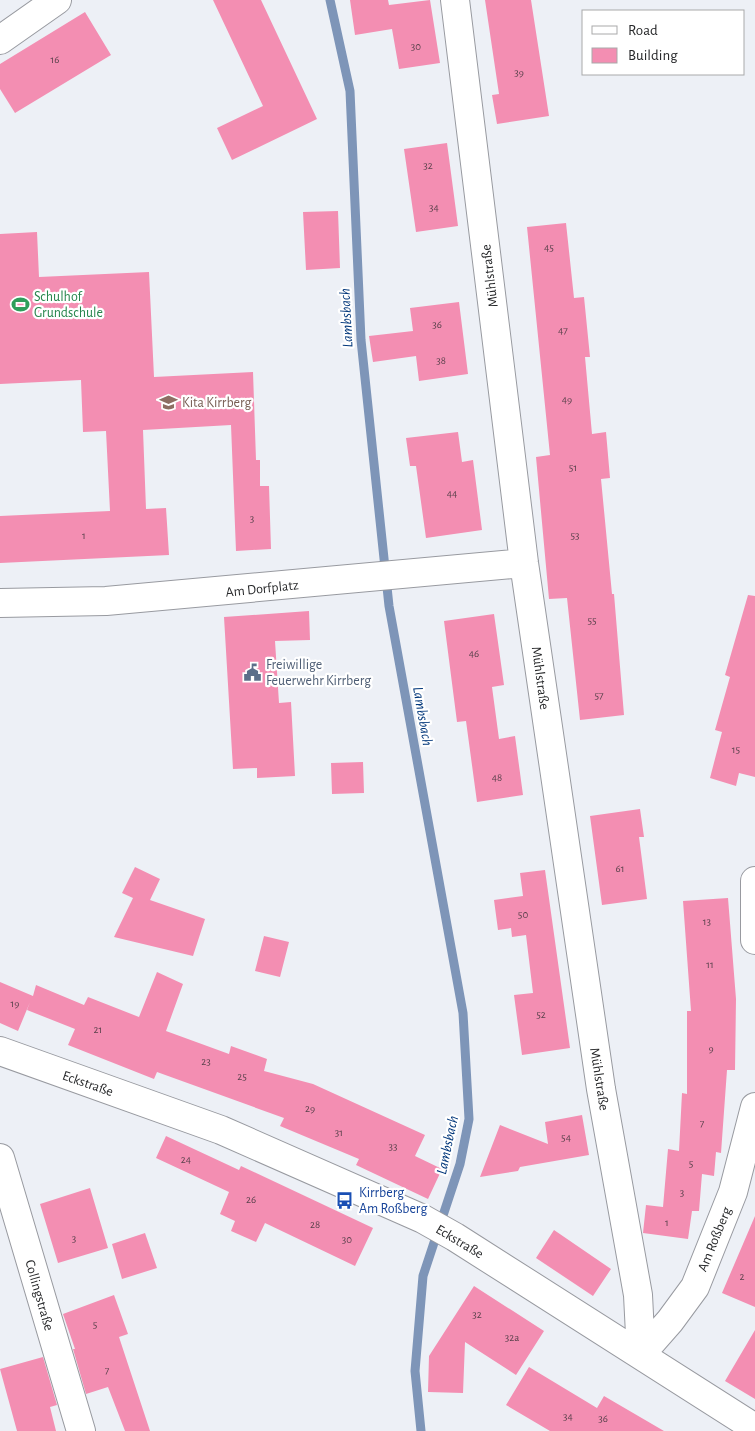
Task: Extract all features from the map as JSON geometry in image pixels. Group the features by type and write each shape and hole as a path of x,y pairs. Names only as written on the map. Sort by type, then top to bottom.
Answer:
{"street":[{"path":"0,40 57,0"},
{"name":"Mühlstraße","path":"455,0 524,563 601,1089 638,1295 641,1354"},
{"name":"Am Dorfplatz","path":"0,603 106,601 524,563"},
{"path":"755,881 755,940"},
{"name":"Eckstraße","path":"0,1051 221,1130 423,1219 455,1237 641,1354 755,1428"},
{"name":"Am Roßberg","path":"641,1354 670,1321 695,1287 733,1192 755,1107"},
{"name":"Collingstraße","path":"0,1158 81,1431"}],"building":[{"path":"213,0 261,0 317,119 232,160 217,128 263,106"},
{"path":"350,0 388,0 389,5 430,0 440,63 399,69 392,29 355,35"},
{"path":"485,0 531,0 549,116 497,124 492,95 499,94"},
{"path":"85,12 111,55 15,113 0,89 0,64"},
{"path":"447,143 458,226 416,232 404,149"},
{"path":"338,211 340,268 306,270 303,212"},
{"path":"566,223 574,298 584,297 590,357 585,357 592,434 606,432 610,478 601,479 612,594 614,594 624,715 580,720 567,598 549,599 536,457 550,455 527,227"},
{"path":"37,232 39,277 149,272 154,377 253,372 256,460 260,460 260,486 269,486 271,549 236,551 231,425 143,430 146,509 166,508 169,555 0,563 0,516 110,511 106,431 83,432 81,380 0,384 0,234"},
{"path":"459,302 468,374 419,381 416,356 373,362 369,336 413,331 410,308"},
{"path":"458,432 462,462 473,460 482,530 426,538 416,466 410,466 406,438"},
{"path":"748,595 755,596 755,777 739,773 736,786 710,778 722,732 715,730 730,677 725,675"},
{"name":"Freiwillige Feuerwehr Kirrberg","path":"309,611 310,640 275,641 279,703 291,702 295,776 257,778 257,768 233,769 224,617"},
{"path":"494,614 504,685 492,687 499,739 515,736 523,795 477,802 466,721 457,722 444,621"},
{"path":"363,762 364,793 332,794 331,763"},
{"path":"640,809 644,837 639,837 647,899 602,905 590,816"},
{"path":"135,867 160,879 150,900 205,919 193,956 114,937 133,898 122,893"},
{"path":"545,870 570,1048 522,1055 514,995 533,993 526,935 512,937 511,928 498,930 494,900 523,896 520,873"},
{"path":"728,898 736,999 735,1070 727,1070 721,1153 716,1152 714,1176 702,1174 699,1211 692,1211 688,1239 643,1233 646,1205 663,1207 668,1149 679,1151 682,1093 687,1094 687,1011 691,1011 683,901"},
{"path":"264,936 289,942 280,977 255,971"},
{"path":"157,972 183,984 166,1031 229,1054 231,1046 267,1059 264,1071 313,1084 425,1135 415,1156 442,1169 428,1199 356,1165 359,1159 280,1126 284,1118 157,1072 154,1079 68,1045 75,1029 27,1010 30,1002 18,1031 0,1023 0,982 33,996 36,985 84,1005 88,997 139,1017"},
{"path":"582,1115 589,1155 520,1167 518,1171 480,1177 500,1125 548,1144 545,1122"},
{"path":"166,1136 239,1170 241,1166 373,1228 355,1266 265,1223 256,1242 231,1231 235,1221 220,1214 229,1192 156,1158"},
{"path":"90,1188 108,1248 58,1263 40,1204"},
{"path":"755,1216 755,1307 722,1293"},
{"path":"554,1230 611,1269 593,1296 536,1258"},
{"path":"145,1233 157,1268 122,1279 112,1244"},
{"path":"474,1286 544,1331 516,1375 465,1342 463,1393 428,1392 429,1356"},
{"path":"114,1295 128,1334 119,1337 150,1431 125,1431 108,1387 86,1394 73,1349 75,1349 63,1314"},
{"path":"755,1330 755,1399 725,1381"},
{"path":"43,1357 57,1405 50,1407 56,1431 17,1431 0,1369"},
{"path":"529,1367 597,1408 604,1396 664,1431 550,1431 506,1405"}],"waterway":[{"name":"Lambsbach","path":"330,0 350,91 361,340 389,606 463,1013 469,1119 460,1164 423,1276 415,1371 421,1431"}],"place":[{"name":"Schulhof Grundschule","path":"20,304"},
{"name":"Kita Kirrberg","path":"168,402"},
{"name":"Freiwillige Feuerwehr Kirrberg","path":"252,672"},
{"name":"Kirrberg Am Roßberg","path":"345,1200"}]}
